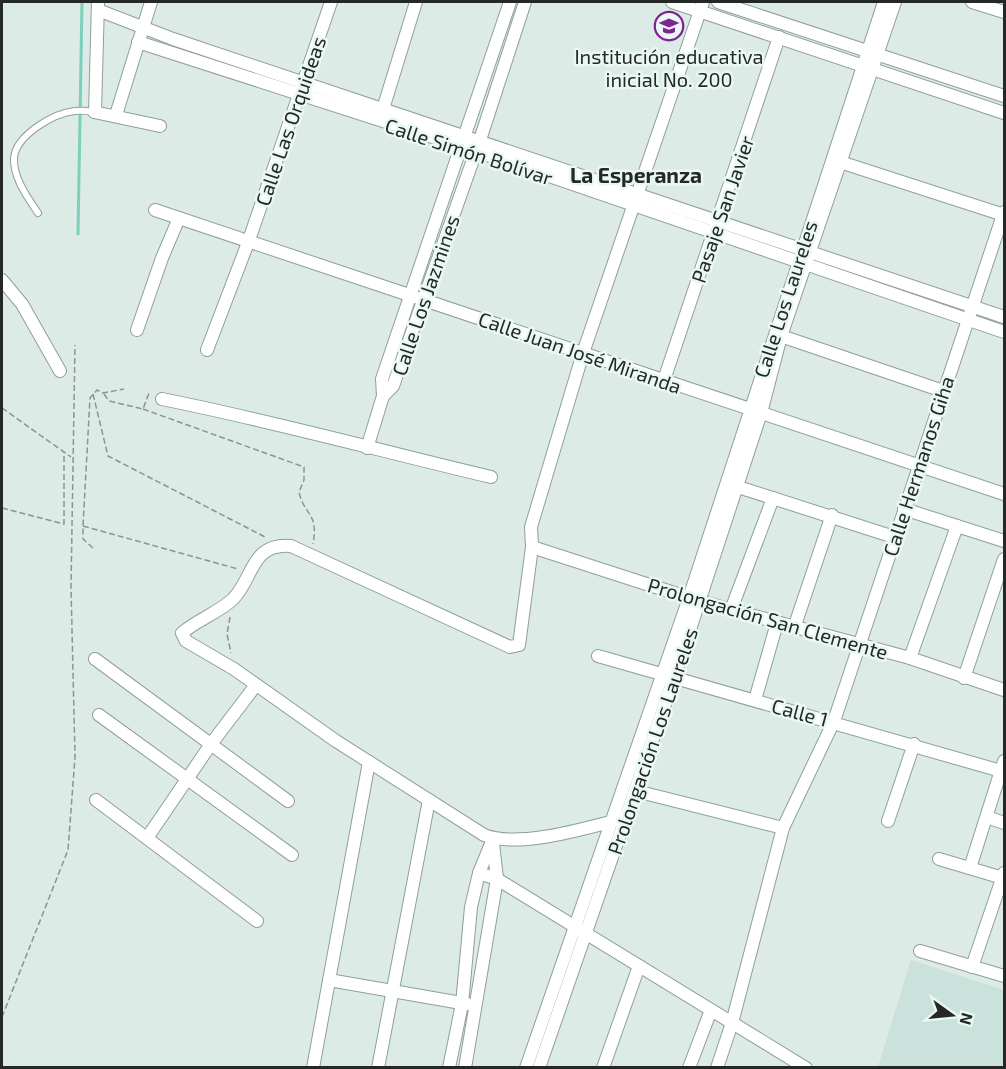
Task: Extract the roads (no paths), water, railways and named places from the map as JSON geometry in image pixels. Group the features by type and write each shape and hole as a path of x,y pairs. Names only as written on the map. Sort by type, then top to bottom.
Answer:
{"street":[{"path":"116,115 151,2"},
{"name":"Calle Las Orquideas","path":"207,350 249,240 331,2"},
{"path":"383,109 416,2"},
{"name":"Calle Los Jazmines","path":"383,396 382,379 510,2"},
{"name":"Calle Los Jazmines","path":"383,396 393,386 478,146 525,2"},
{"path":"672,2 701,6 867,69 1005,113"},
{"path":"718,2 1005,96"},
{"name":"Calle Los Laureles","path":"872,54 884,2"},
{"name":"Calle Los Laureles","path":"694,599 872,54 895,2"},
{"path":"972,2 1005,12"},
{"path":"98,6 94,112 160,126"},
{"name":"Calle Simón Bolívar","path":"98,6 142,28 383,109 464,141 804,258 1005,332"},
{"path":"626,818 537,837 493,838 369,762 234,669 186,641 182,635 183,631 234,598 249,571 264,553 281,545 291,546 514,647 519,645 532,547 531,527 583,352 701,6"},
{"name":"Pasaje San Javier","path":"664,380 779,37"},
{"name":"Calle Simón Bolívar","path":"138,42 299,96 464,141"},
{"name":"Calle Los Laureles","path":"755,410 781,336 804,258 840,162 867,69"},
{"path":"840,162 1004,214"},
{"name":"Calle Juan José Miranda","path":"155,210 1005,494"},
{"name":"Calle Hermanos Giha","path":"717,1068 732,1023 783,828 834,721 1004,214"},
{"path":"137,330 162,258 179,218"},
{"name":"Calle Simón Bolívar","path":"804,258 1005,317"},
{"path":"2,280 22,304 60,371"},
{"path":"781,336 943,391"},
{"path":"367,448 383,396"},
{"path":"162,399 259,419 367,448 492,477"},
{"name":"Prolongación Los Laureles","path":"526,1068 735,486 755,410"},
{"path":"735,486 832,515 894,537"},
{"path":"731,610 773,498"},
{"path":"904,509 1005,541"},
{"path":"794,628 832,515"},
{"path":"910,658 957,526"},
{"name":"Prolongación San Clemente","path":"532,547 731,610 910,658 1005,690"},
{"path":"964,678 1005,560"},
{"path":"755,700 777,623"},
{"name":"Calle 1","path":"598,656 914,744 1003,766"},
{"path":"95,659 288,801"},
{"name":"Prolongación Los Laureles","path":"539,1068 636,791 668,676"},
{"path":"147,838 211,744 256,685"},
{"path":"99,715 292,855"},
{"path":"888,822 914,744"},
{"path":"313,1068 369,762"},
{"path":"970,868 1003,766"},
{"path":"636,791 783,828"},
{"path":"96,800 257,921"},
{"path":"378,1068 429,800"},
{"path":"987,817 1005,823"},
{"path":"449,1068 462,1004 471,908 479,873 493,838"},
{"path":"465,1068 478,1005 496,879 493,838"},
{"path":"939,860 1004,875 972,967"},
{"path":"479,873 496,879 804,1067"},
{"path":"920,951 1005,976"},
{"path":"603,1068 639,966"},
{"path":"329,980 478,1005"},
{"path":"689,1068 711,1010"}],"lane":[{"path":"38,213 24,192 15,168 17,147 32,131 62,114 76,110 94,112"}],"waterway":[{"path":"78,234 82,2"}],"place":[{"name":"Institución educativa inicial No. 200","path":"669,26"}],"district":[{"name":"La Esperanza","path":"636,174"}]}
